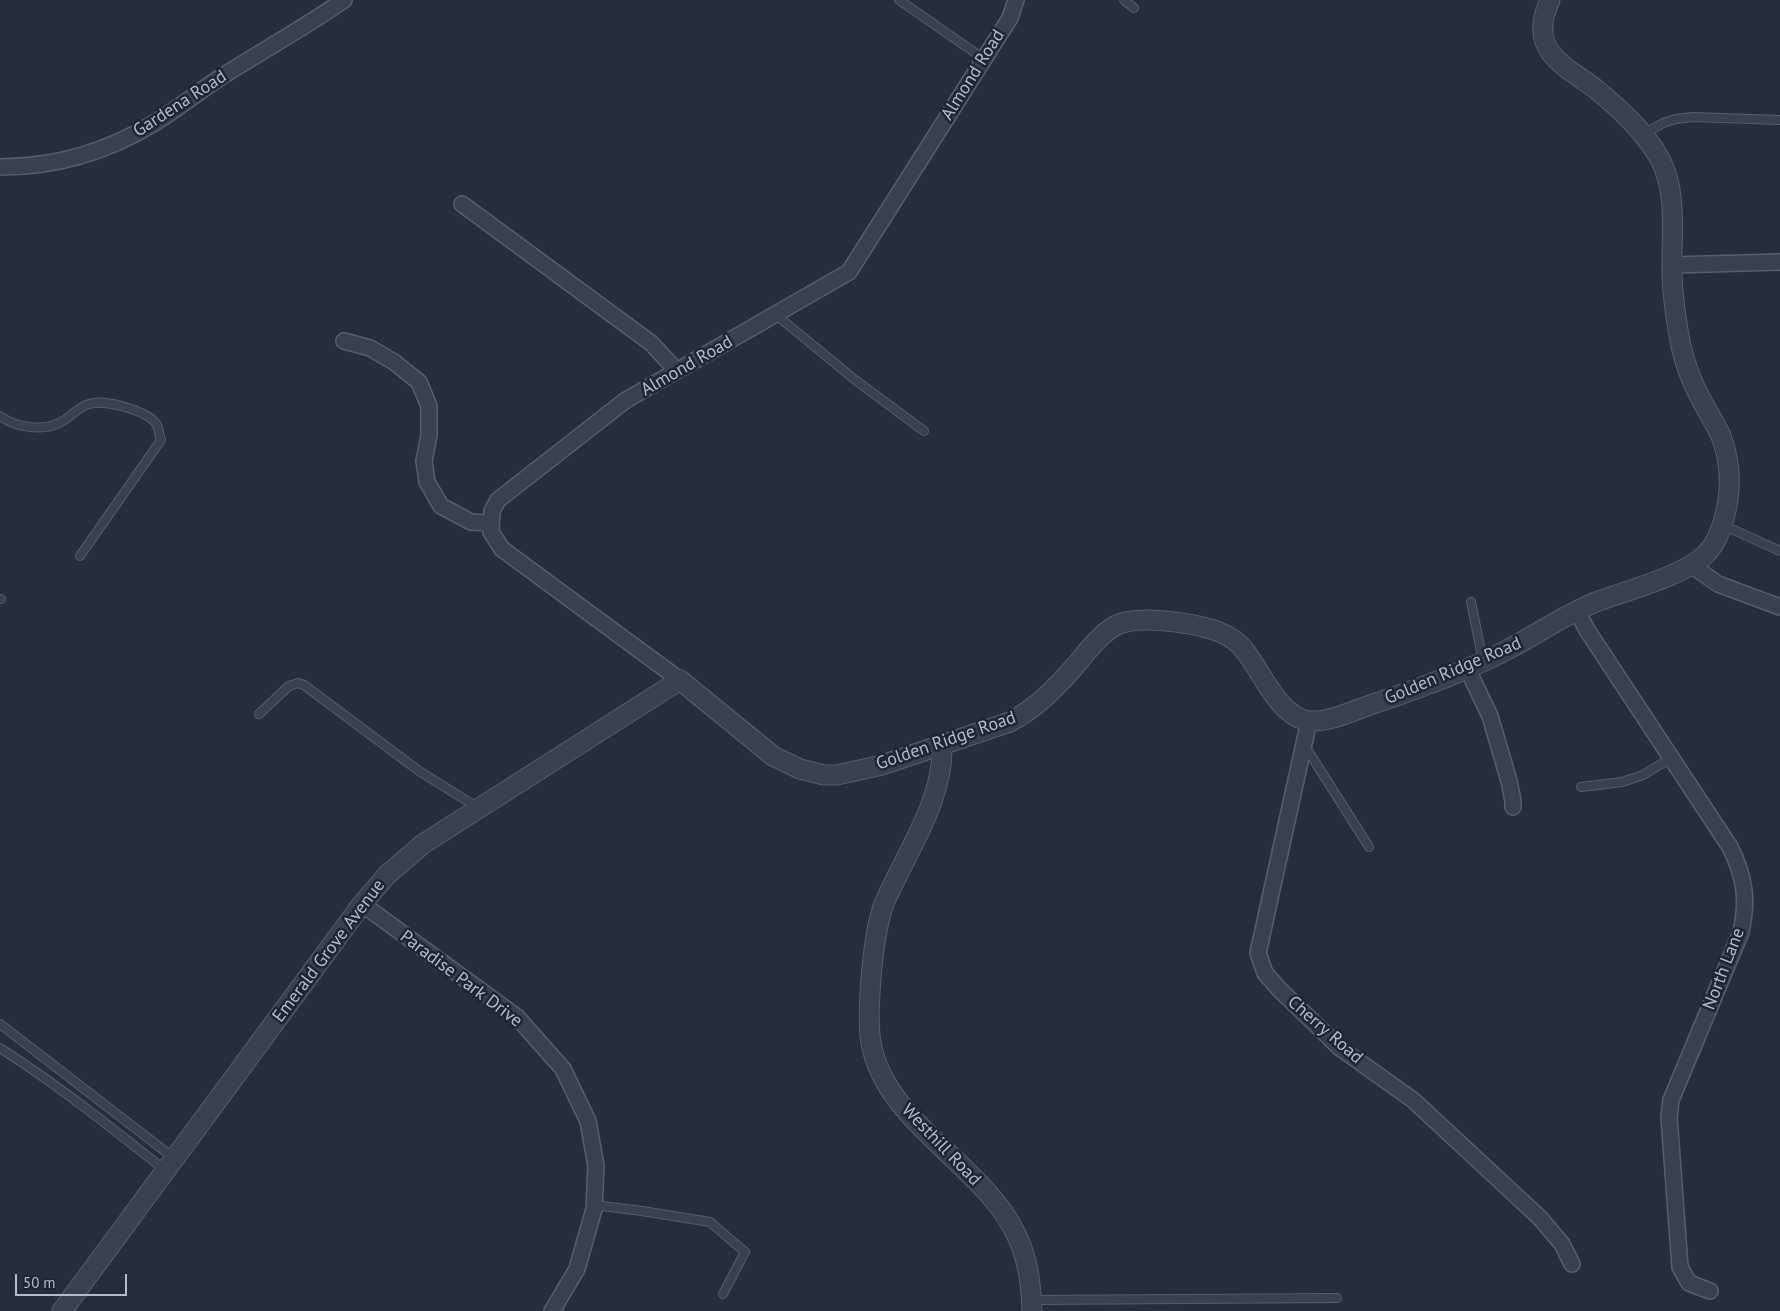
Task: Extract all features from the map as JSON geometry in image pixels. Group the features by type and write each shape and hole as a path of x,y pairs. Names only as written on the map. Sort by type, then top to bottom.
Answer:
{"street":[{"name":"Gardena Road","path":"0,167 44,163 86,155 136,133 344,0"},
{"name":"Almond Road","path":"491,523 492,511 498,500 626,400 849,272 1010,18 1016,0"},
{"name":"Golden Ridge Road","path":"680,680 773,756 786,764 812,773 837,775 873,767 991,730 1023,715 1050,693 1105,633 1117,624 1138,620 1195,626 1214,630 1231,638 1246,652 1286,709 1296,717 1309,721 1348,712 1475,665 1504,652 1577,611 1678,572 1708,552 1721,527 1729,494 1730,478 1728,463 1717,428 1687,369 1678,332 1672,265 1672,204 1668,179 1658,156 1623,113 1560,62 1546,46 1542,29 1550,0"},
{"path":"462,204 651,343 677,372"},
{"path":"1672,265 1780,262"},
{"path":"344,341 370,348 394,362 419,382 429,406 429,435 424,461 427,482 441,506 471,522 491,523 491,532 502,549 680,680"},
{"path":"1691,565 1718,584 1780,606"},
{"name":"North Lane","path":"1577,611 1587,630 1730,847 1742,876 1745,913 1741,932 1671,1100 1669,1117 1680,1267 1690,1283 1710,1290"},
{"path":"1475,665 1509,781 1513,807"},
{"name":"Emerald Grove Avenue","path":"62,1311 362,904 387,875 424,844 680,680"},
{"name":"Cherry Road","path":"1309,721 1258,953 1265,973 1340,1048 1413,1100 1540,1218 1562,1244 1572,1264"},
{"name":"Westhill Road","path":"942,745 938,782 919,831 884,906 879,921 870,991 871,1042 879,1066 904,1107 930,1137 973,1177 1001,1209 1009,1222 1024,1254 1032,1306"},
{"name":"Paradise Park Drive","path":"362,904 517,1018 563,1069 588,1121 596,1166 594,1205 577,1269 552,1311"}],"lane":[{"path":"899,0 984,59"},
{"path":"1124,0 1134,8"},
{"path":"1642,135 1663,123 1693,117 1780,120"},
{"path":"775,314 854,379 924,431"},
{"path":"0,416 9,422 44,428 60,422 90,403 127,406 143,414 156,424 161,440 80,556"},
{"path":"1721,527 1734,530 1780,551"},
{"path":"1471,602 1475,665"},
{"path":"259,714 289,686 298,683 304,685 419,771 479,808"},
{"path":"1304,744 1369,847"},
{"path":"1581,787 1622,782 1643,775 1671,758"},
{"path":"0,1024 170,1165"},
{"path":"0,1048 170,1165"},
{"path":"594,1205 710,1222 744,1252 723,1294"},
{"path":"1032,1306 1337,1298"}]}
